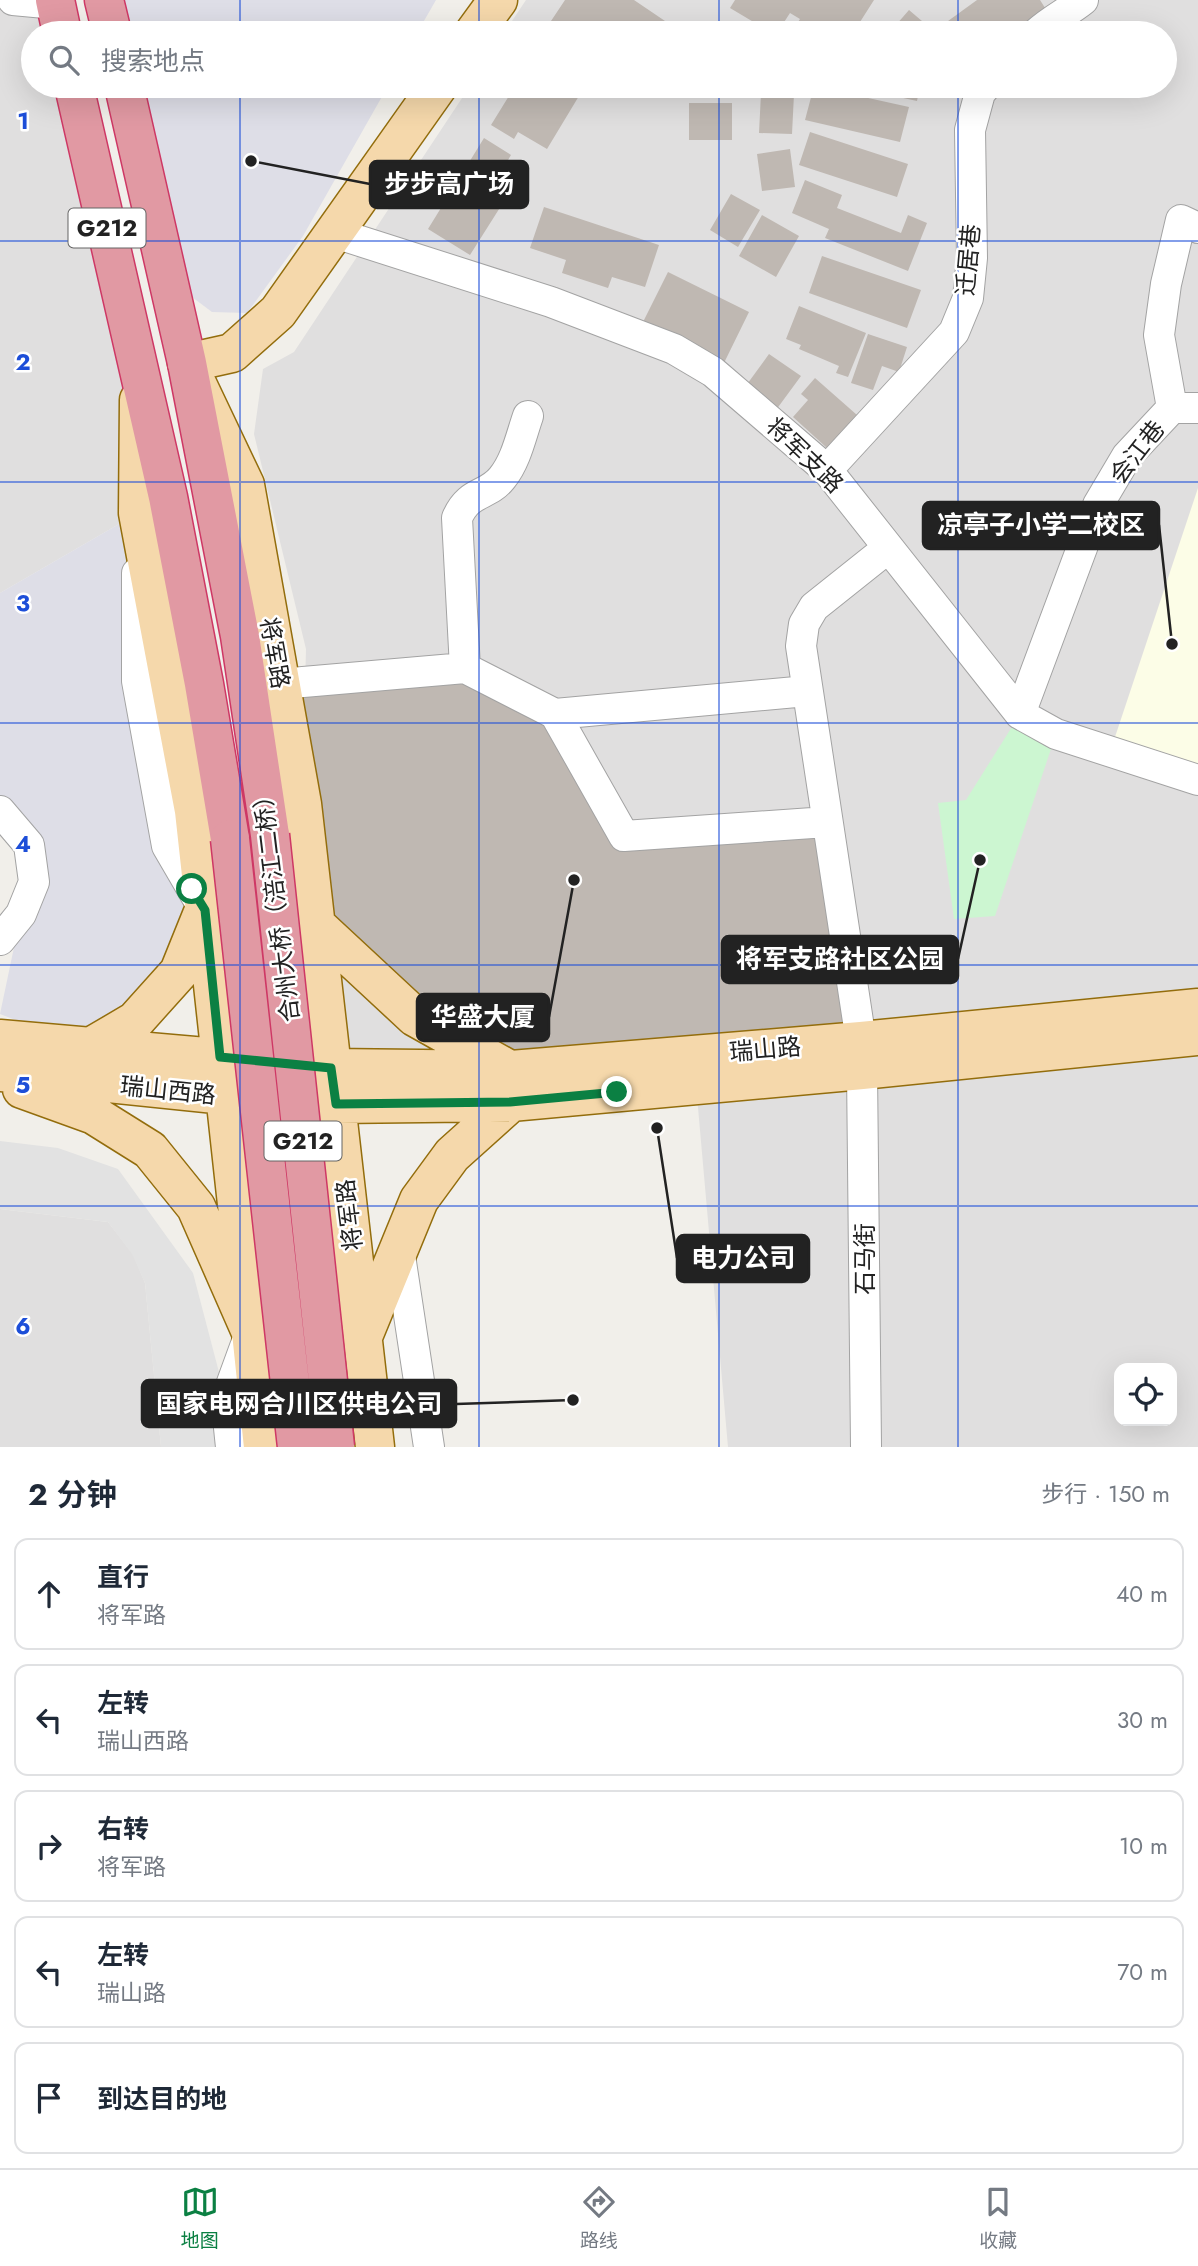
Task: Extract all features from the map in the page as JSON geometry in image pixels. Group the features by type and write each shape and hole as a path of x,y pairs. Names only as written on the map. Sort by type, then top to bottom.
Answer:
{"highway":[{"path":"104,0 109,21"},
{"name":"G212","path":"77,98 139,370"},
{"name":"G212","path":"127,98 187,363"},
{"name":"合州大桥（涪江二桥）","path":"187,363 240,636 270,835 335,1447"},
{"name":"合州大桥（涪江二桥）","path":"139,370 168,497 230,839 296,1447"}],"main road":[{"path":"483,21 498,0"},
{"path":"187,363 232,353 278,312 430,98"},
{"name":"将军路","path":"187,363 245,485 302,804 375,1447"},
{"path":"139,370 138,513 194,811 262,1447"},
{"path":"89,1048 135,1021 179,972 205,910"},
{"path":"316,925 415,1017 511,1086 452,1155 419,1200 363,1336"},
{"name":"瑞山路","path":"862,1056 1198,1008"},
{"name":"瑞山路","path":"333,1086 511,1086 862,1056 1198,1037"},
{"name":"瑞山西路","path":"0,1038 89,1048 220,1057 333,1086"},
{"name":"瑞山西路","path":"0,1072 225,1096 333,1086"},
{"path":"0,1081 94,1115 150,1150 196,1207 251,1332"}],"street":[{"path":"13,0 58,12"},
{"path":"1052,21 1068,13 1083,0"},
{"name":"迁居巷","path":"827,470 954,332 968,298 972,258 970,130 979,98"},
{"name":"会江巷","path":"1020,714 1098,505 1127,456 1185,408 1159,335 1166,284 1190,224"},
{"name":"将军支路","path":"335,233 551,302 674,349 713,372 827,470 1020,714 1056,734 1198,780"},
{"path":"465,668 457,518 462,507 472,497 501,481 509,468 528,416"},
{"name":"石马街","path":"866,1447 862,1056 801,646 804,624 814,607 888,548"},
{"path":"281,684 465,668 555,714 807,691"},
{"path":"555,714 624,836 827,822"},
{"path":"0,811 29,845 34,882 21,914 0,940"},
{"name":"将军路","path":"399,1249 429,1447"},
{"path":"231,1447 226,1399 251,1332"}],"shaded area":[{"path":"0,0 13,0 44,21 21,21 21,98 77,98 139,370 138,513 0,593"},
{"path":"119,0 436,0 424,21 124,21"},
{"path":"526,0 1198,0 1198,1008 331,1068 302,804 306,649 254,434 263,369 294,352 462,98 1177,98 1177,21 512,21"},
{"path":"142,98 381,98 303,236 247,313 212,312 188,294"},
{"path":"1198,488 1198,780 1110,752"},
{"path":"138,513 205,910 179,972 89,1048 0,1014 21,914 34,882 0,811 0,593"},
{"path":"1198,1036 1198,1447 728,1447 696,1085"},
{"path":"0,1141 58,1148 118,1169 193,1273 226,1399 231,1447 161,1447 145,1283 132,1254 108,1222 0,1209"},
{"path":"0,1209 108,1222 133,1254 145,1283 161,1447 0,1447"}],"green space":[{"path":"1020,714 1056,734 995,916 954,919 938,803 966,800"}],"building":[{"path":"565,0 634,0 665,21 551,21"},
{"path":"735,0 874,0 861,21 799,21 800,19 790,13 785,21 752,21 730,8"},
{"path":"977,0 1040,0 1047,11 1033,21 948,21"},
{"path":"909,10 922,21 899,21"},
{"path":"508,98 578,98 547,149 518,132 514,139 491,125"},
{"path":"761,98 794,98 792,134 759,133"},
{"path":"811,98 868,98 909,107 900,142 805,120"},
{"path":"689,103 732,103 732,140 689,140"},
{"path":"810,132 908,164 897,197 799,165"},
{"path":"484,138 511,155 498,177 513,187 470,255 428,229"},
{"path":"790,149 795,187 762,191 757,154"},
{"path":"805,180 842,195 837,208 901,233 908,215 927,223 908,271 825,238 829,229 792,213"},
{"path":"731,194 760,210 738,247 710,230"},
{"path":"544,207 659,245 645,287 612,277 608,288 562,273 566,260 530,248"},
{"path":"762,215 799,236 776,277 739,256"},
{"path":"822,256 921,290 907,328 809,293"},
{"path":"668,272 749,312 723,365 642,324"},
{"path":"799,306 866,333 848,377 836,373 839,366 799,349 801,345 786,339"},
{"path":"868,334 907,347 899,372 882,366 873,390 851,383"},
{"path":"769,354 801,376 776,410 745,387"},
{"path":"815,378 857,415 827,448 793,417 808,400 801,394"},
{"path":"465,668 555,714 624,836 827,822 861,1041 511,1070 316,925 280,684"}],"place":[{"name":"步步高广场","path":"251,161"},
{"name":"凉亭子小学二校区","path":"1172,644"},
{"name":"将军支路社区公园","path":"980,860"},
{"name":"华盛大厦","path":"574,880"},
{"name":"电力公司","path":"657,1128"},
{"name":"国家电网合川区供电公司","path":"573,1400"}],"route":[{"path":"192,889 205,910 220,1057 331,1068 336,1104 510,1102 617,1092"}]}
